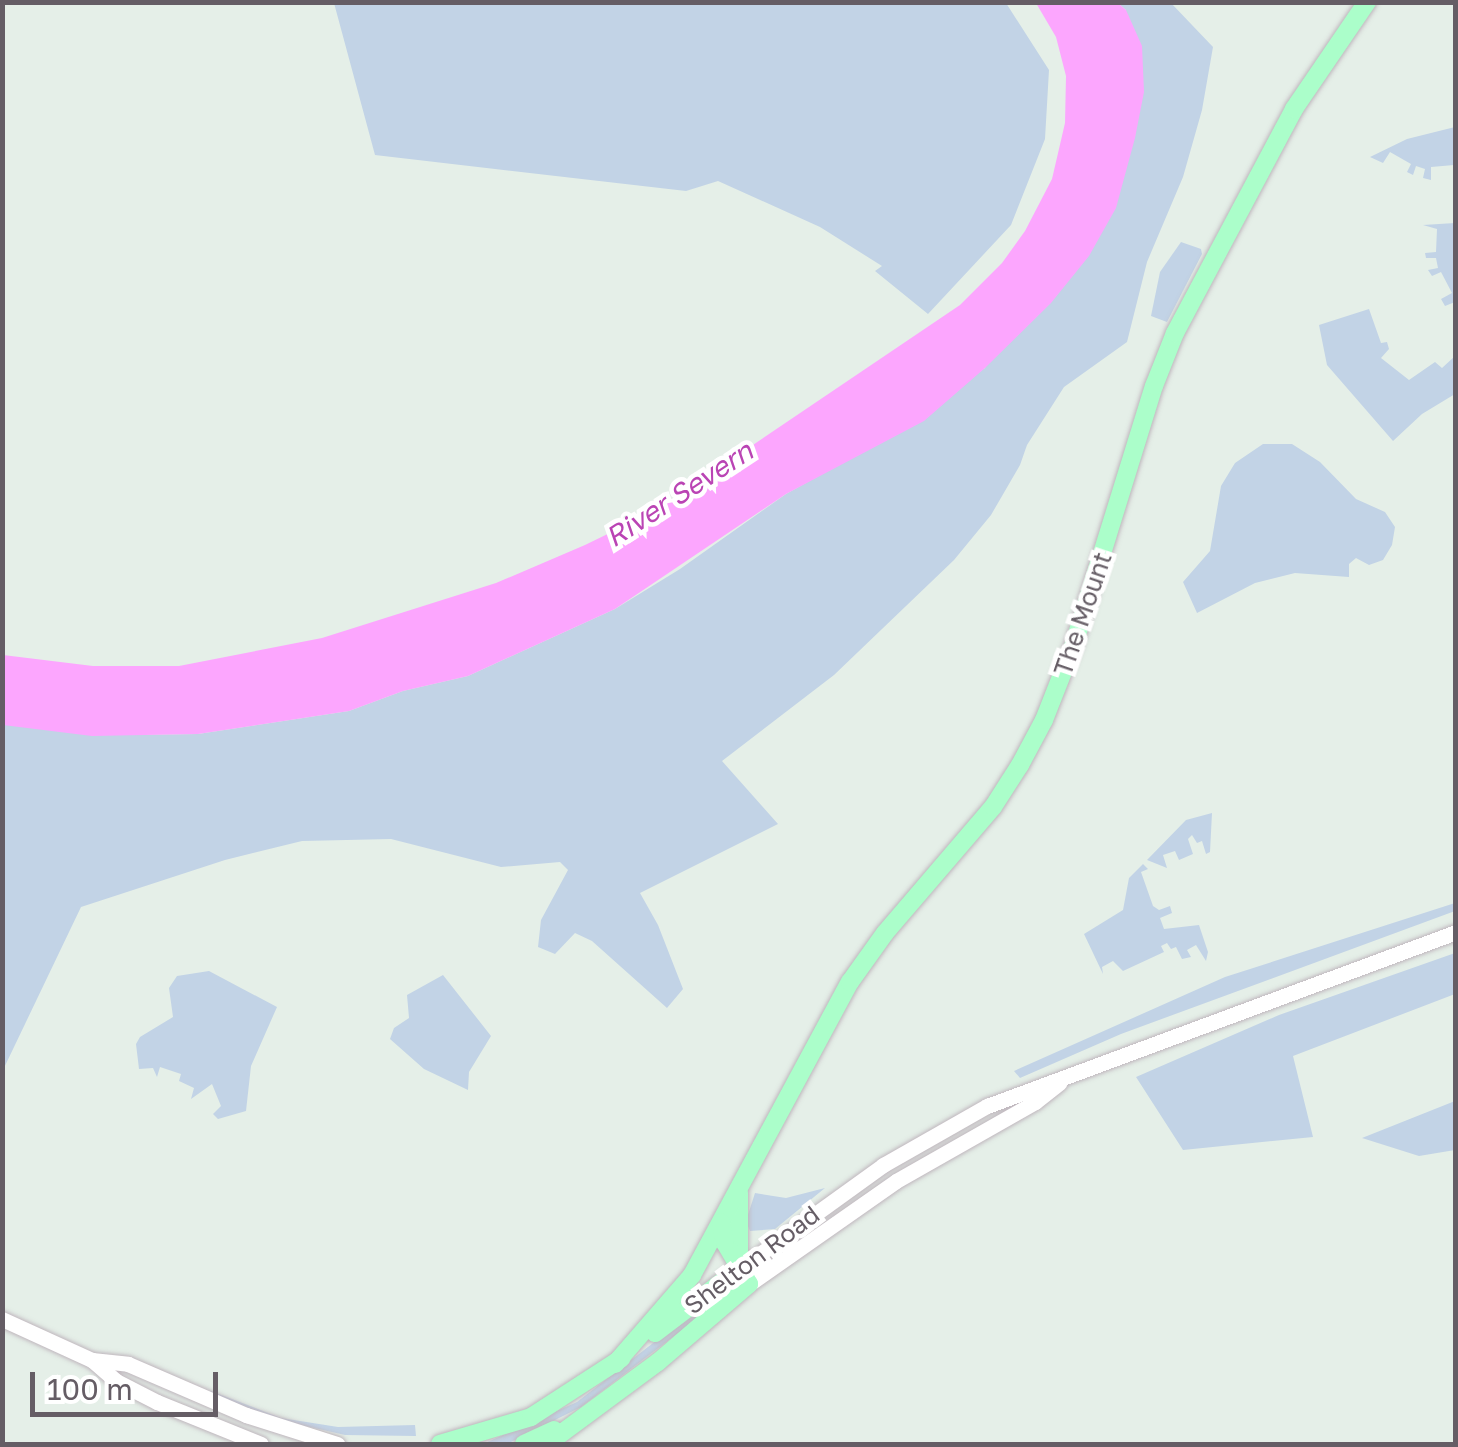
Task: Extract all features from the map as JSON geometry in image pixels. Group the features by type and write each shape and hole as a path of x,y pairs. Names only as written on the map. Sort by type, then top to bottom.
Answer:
{"main road":[{"name":"The Mount","path":"615,1364 681,1291 739,1192 794,1079 850,982 888,930 993,807 1044,720 1104,561 1154,386 1175,333 1294,109 1367,2"},
{"name":"Shelton Road","path":"439,1444 530,1416 896,1182 1035,1102 1066,1077 1456,932"},
{"name":"The Mount","path":"739,1192 744,1277"},
{"path":"546,1444 591,1412 744,1277 724,1243 721,1222"},
{"path":"2,1319 92,1360 116,1381 157,1402 260,1444"},
{"path":"92,1360 128,1364 246,1414 337,1444"},
{"path":"524,1444 591,1412"}],"shaded area":[{"path":"334,3 1006,3 1049,70 1045,139 1011,225 928,314 875,271 882,266 820,227 718,181 686,191 375,155"},
{"path":"1036,3 1118,3 1126,10 1142,46 1144,92 1135,138 1116,208 1089,256 1051,303 924,421 786,494 615,609 468,676 403,691 349,711 198,734 92,736 3,725 3,655 93,666 179,666 322,638 496,583 585,545 655,511 960,305 1002,263 1025,231 1052,179 1065,123 1066,76 1056,37"},
{"path":"1118,3 1171,3 1213,47 1202,110 1183,177 1147,262 1127,342 1064,387 1027,445 991,515 954,560 834,675 722,761 778,824 640,893 658,925 683,989 667,1008 592,941 575,933 555,954 538,947 541,920 568,870 560,862 501,867 391,839 302,841 225,860 81,907 3,1070 3,721 136,735 198,734 349,711 403,691 468,676 615,609 680,569 786,494 847,460 985,368 1126,10"},
{"path":"1455,127 1455,177 1454,165 1431,167 1431,180 1423,178 1425,169 1416,166 1413,175 1407,172 1411,164 1390,152 1383,163 1370,157 1407,139"},
{"path":"1455,223 1455,302 1445,306 1441,299 1452,293 1441,272 1432,276 1428,270 1438,268 1436,258 1426,258 1425,253 1436,252 1437,229 1423,225"},
{"path":"1181,242 1201,249 1202,254 1167,322 1151,316 1160,272"},
{"path":"1369,309 1381,343 1387,342 1389,349 1381,358 1409,380 1435,362 1442,368 1455,356 1455,394 1422,414 1393,441 1327,365 1319,325"},
{"path":"1263,444 1292,444 1320,462 1356,499 1385,512 1395,527 1392,545 1383,560 1369,565 1356,558 1349,564 1349,577 1295,573 1255,583 1197,613 1183,582 1210,551 1221,486 1235,463"},
{"path":"1212,813 1210,852 1206,854 1202,841 1197,843 1192,835 1188,839 1193,854 1179,860 1175,851 1163,855 1167,868 1147,860 1186,820"},
{"path":"1143,864 1148,869 1141,872 1153,906 1159,910 1170,906 1172,913 1160,918 1164,929 1199,925 1208,952 1206,961 1196,945 1187,950 1191,957 1182,959 1176,947 1171,949 1167,943 1161,946 1164,952 1123,971 1113,961 1102,967 1103,974 1084,934 1123,910 1129,878"},
{"path":"1455,903 1455,911 1121,1034 1020,1078 1014,1071 1225,977"},
{"path":"1455,953 1455,994 1293,1056 1313,1137 1183,1150 1136,1077 1279,1015"},
{"path":"209,971 277,1007 251,1066 246,1111 218,1119 213,1114 221,1106 212,1084 191,1099 194,1088 179,1081 181,1074 160,1067 157,1077 153,1068 139,1069 136,1044 140,1037 173,1017 169,988 177,976"},
{"path":"443,975 491,1036 469,1072 468,1090 424,1069 390,1039 394,1028 409,1018 407,995"},
{"path":"1455,1101 1455,1150 1419,1156 1362,1138"},
{"path":"825,1188 775,1229 750,1231 746,1221 755,1193 786,1198"},
{"path":"728,1285 712,1307 581,1407 511,1442 483,1444 577,1402"},
{"path":"211,1391 281,1418 338,1427 415,1425 416,1436 345,1435 279,1420 204,1393"}],"water label":[{"name":"River Severn","path":"679,494"}]}
